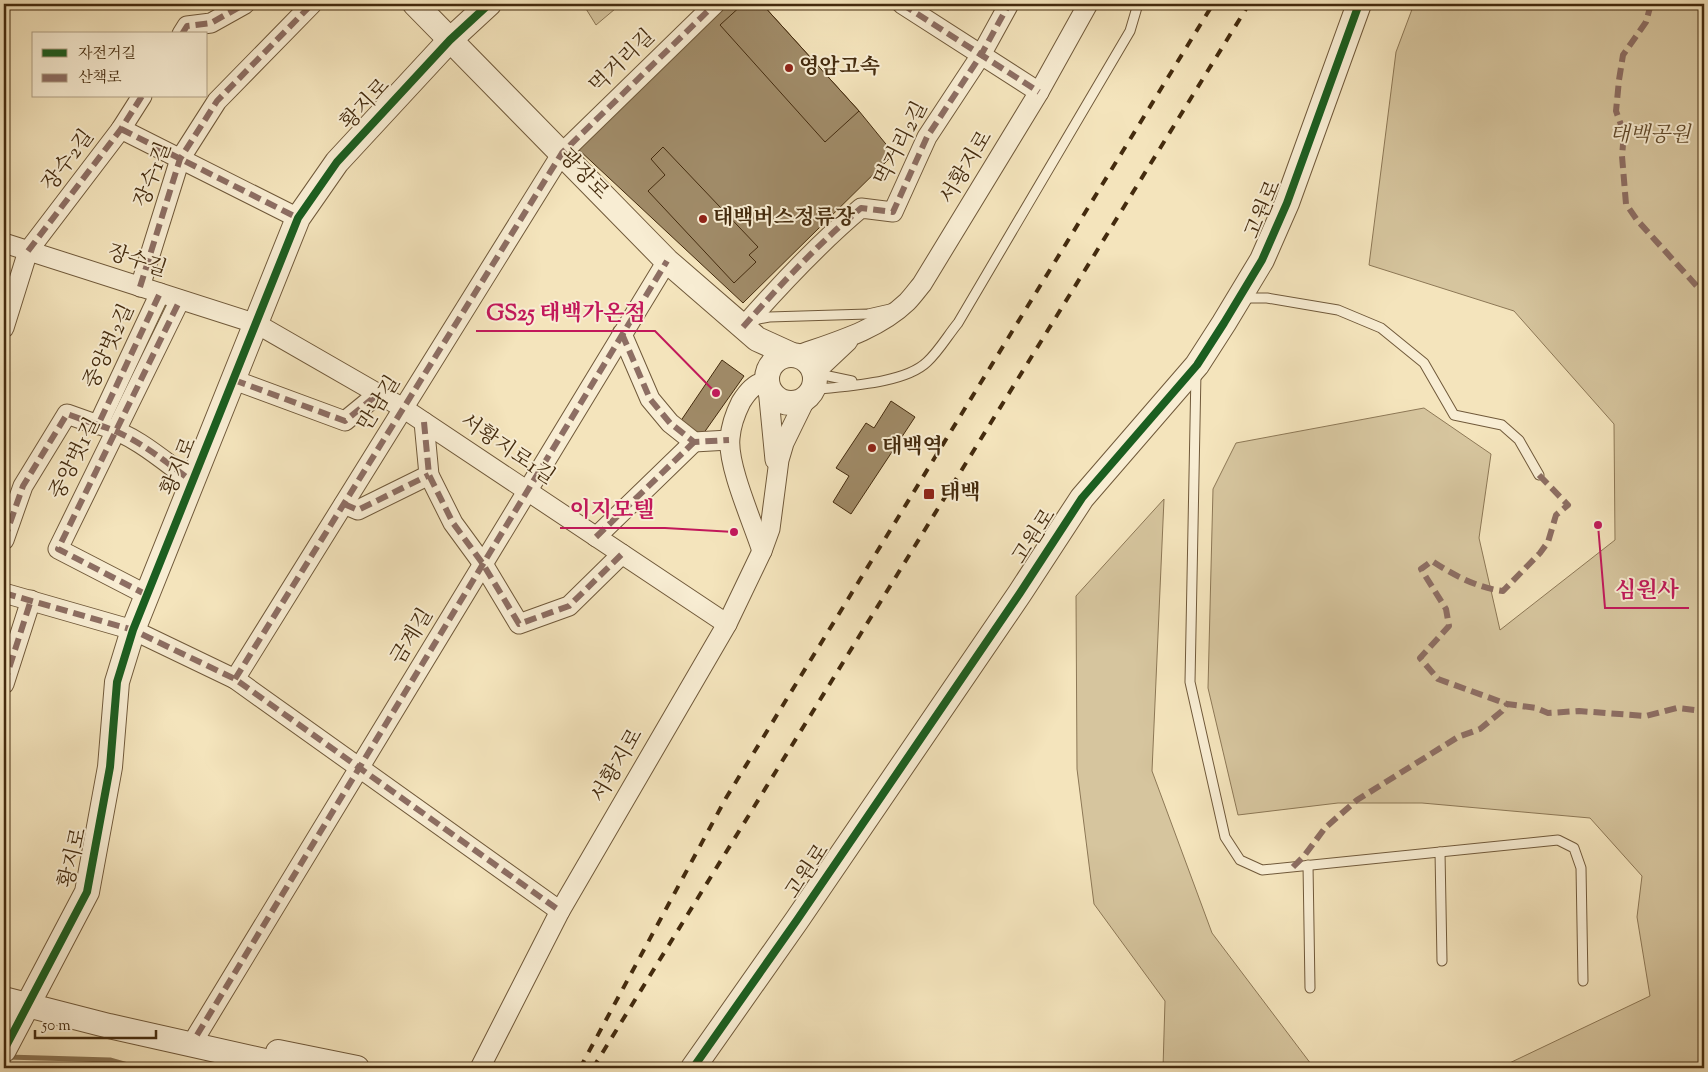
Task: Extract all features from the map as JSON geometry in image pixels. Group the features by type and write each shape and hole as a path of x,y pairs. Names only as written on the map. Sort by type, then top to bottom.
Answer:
{"street":[{"path":"183,32 187,26 211,23 245,4"},
{"name":"장수1길","path":"140,287 180,159 217,100 312,4"},
{"name":"광장로","path":"415,4 667,261 750,333 794,355"},
{"name":"황지로","path":"4,1050 87,892 110,768 117,682 133,630 298,218 337,162 450,40 489,4"},
{"name":"먹거리길","path":"562,152 715,4"},
{"path":"902,4 1039,92"},
{"name":"먹거리2길","path":"750,333 797,269 843,223 861,208 893,212 927,137 981,55 1009,4"},
{"name":"서황지로","path":"859,333 884,319 906,303 922,284 1039,92 1088,4"},
{"name":"고원로","path":"693,1068 792,928 1082,498 1197,365 1239,298 1262,260 1286,204 1359,4"},
{"name":"장수2길","path":"28,251 121,129 141,98"},
{"path":"121,129 298,218"},
{"name":"만남길","path":"235,679 562,152"},
{"name":"장수길","path":"4,243 257,324"},
{"path":"4,328 28,251"},
{"name":"금계길","path":"197,1035 667,261"},
{"name":"중앙벗2길","path":"4,540 23,486 66,414 106,427 160,293"},
{"name":"중앙벗1길","path":"147,595 58,549 106,427 180,300"},
{"name":"서황지로1길","path":"257,324 403,408 726,624"},
{"path":"750,333 767,381 778,400 785,402 800,401 841,347 859,333"},
{"path":"776,481 774,434 767,381 770,366 782,356 794,355 859,333"},
{"path":"622,334 650,398 670,423 694,442"},
{"path":"776,481 784,443 811,386 806,359 794,355"},
{"path":"234,380 345,421 378,394"},
{"path":"762,552 733,464 730,440 733,416 748,391 759,382 767,381"},
{"path":"424,422 429,475 453,523 483,564 519,624 570,606 622,554"},
{"path":"106,427 146,448 193,482"},
{"path":"596,537 694,442 730,440"},
{"path":"344,504 358,510 429,475"},
{"name":"서황지로","path":"480,1068 560,911 726,624 762,552 770,529 776,481"},
{"path":"4,593 133,630 235,679 560,911"},
{"path":"4,684 31,600"},
{"path":"4,999 109,1026 296,1068"},
{"path":"74,1017 154,1024 197,1035 357,1068"},
{"path":"74,1017 148,1048 233,1068"}],"lane":[{"path":"811,386 892,380 913,372 927,362 958,323 1130,30 1138,4"},
{"path":"1239,298 1267,298 1338,310 1381,328 1424,363 1454,415 1502,425 1519,440 1539,474"},
{"path":"750,333 756,319 868,314 885,311 906,303"},
{"path":"1197,365 1190,682 1226,837 1240,860 1262,870 1558,840 1574,848 1581,868 1583,981"},
{"path":"811,386 844,380 868,383"},
{"path":"1440,852 1442,961"},
{"path":"1308,865 1310,988"}],"green space":[{"path":"583,4 642,4 637,9 615,9 596,25"},
{"name":"태백공원","path":"1414,4 1704,4 1704,1068 1499,1068 1650,996 1637,917 1642,876 1590,818 1422,803 1338,803 1238,815 1208,688 1213,489 1236,443 1424,408 1491,454 1479,538 1500,630 1615,540 1614,424 1514,311 1369,265 1396,52"},
{"path":"1164,499 1152,771 1212,933 1314,1068 1163,1068 1165,1001 1094,904 1077,769 1076,596"}],"building":[{"name":"태백버스정류장","path":"728,4 762,4 859,111 894,154 743,303 578,149"},
{"name":"영암고속","path":"743,4 762,4 859,111 825,142 720,25"},
{"name":"태백버스정류장","path":"663,147 758,247 749,255 756,262 734,283 648,191 665,175 651,159"},
{"path":"722,360 744,376 701,437 680,422"},
{"name":"태백역","path":"891,401 915,417 851,514 833,502 849,476 836,468 866,423 874,428"}],"waterway":[{"path":"7,1057 110,1060 138,1068"}],"railway":[{"path":"580,1068 726,798 1213,4"},
{"path":"593,1068 1249,4"}],"marked path":[{"path":"183,32 187,26 211,23 245,4"},
{"path":"140,287 180,159 217,101 312,4"},
{"path":"235,679 562,153 715,4"},
{"path":"902,4 1039,92"},
{"path":"743,327 800,265 861,208 893,212 927,137 981,55 1009,4"},
{"path":"1651,4 1646,22 1623,55 1619,80 1616,111 1624,133 1622,156 1626,204 1637,220 1704,294"},
{"path":"28,251 121,129 141,98"},
{"path":"121,129 298,218"},
{"path":"197,1035 667,261"},
{"path":"4,540 23,486 67,414 98,425 160,293"},
{"path":"147,595 58,549 180,300"},
{"path":"622,334 650,399 670,423 694,442 729,440"},
{"path":"234,380 345,421 378,394"},
{"path":"424,422 429,475 453,523 483,564 519,624 569,606 622,554"},
{"path":"98,425 111,429 136,442 193,482"},
{"path":"596,537 694,442"},
{"path":"344,504 358,510 429,475"},
{"path":"1539,475 1568,505 1556,515 1548,542 1540,553 1503,591 1484,587 1466,580 1432,561 1421,569 1446,609 1449,626 1420,658 1438,679 1507,704 1536,708 1548,713 1579,711 1646,716 1677,708 1704,711"},
{"path":"4,593 133,630 235,679 560,911"},
{"path":"4,684 31,600"},
{"path":"1293,867 1304,856 1325,828 1357,800 1458,737 1480,729 1502,711 1507,704"}],"cycle path":[{"path":"4,1050 87,892 110,767 117,682 133,630 298,218 337,162 450,40 489,4"},
{"path":"693,1068 797,920 1020,593 1082,498 1197,365 1224,323 1262,260 1287,203 1359,4"}],"place":[{"name":"영암고속","path":"789,68"},
{"name":"태백버스정류장","path":"703,219"},
{"name":"GS25 태백가온점","path":"716,393"},
{"name":"태백역","path":"872,448"},
{"name":"태백","path":"929,494"},
{"name":"심원사","path":"1598,525"},
{"name":"이지모텔","path":"734,532"}]}
